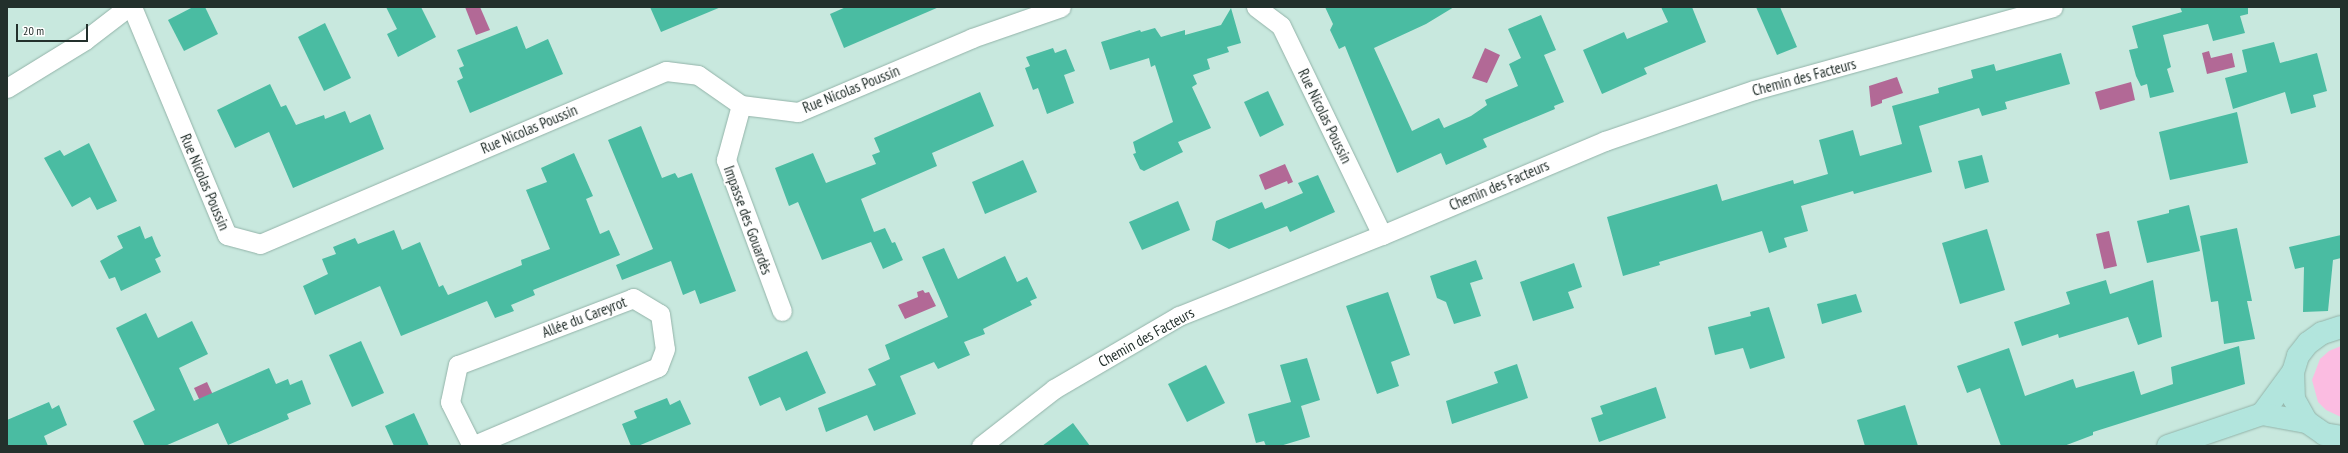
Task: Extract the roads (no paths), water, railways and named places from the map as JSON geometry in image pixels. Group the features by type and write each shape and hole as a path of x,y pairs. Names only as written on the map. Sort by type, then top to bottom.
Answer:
{"main road":[{"path":"2168,446 2262,414 2293,372 2298,356 2308,343 2322,333 2341,328"},
{"path":"2293,372 2294,398 2325,435"},
{"path":"2262,414 2325,435"}],"street":[{"path":"7,88 85,40 128,7"},
{"name":"Rue Nicolas Poussin","path":"132,7 227,235 260,244 666,71 698,75 741,105 798,112 972,38 1061,7"},
{"name":"Rue Nicolas Poussin","path":"1256,7 1281,26 1382,235"},
{"name":"Chemin des Facteurs","path":"981,446 1054,389 1179,316 1382,235 1605,141 1754,90 2053,7"},
{"name":"Impasse des Gouardès","path":"741,105 726,160 782,311"},
{"name":"Allée du Careyrot","path":"633,298 660,314 665,349 658,367 472,446 450,402 458,365 633,298"}]}
